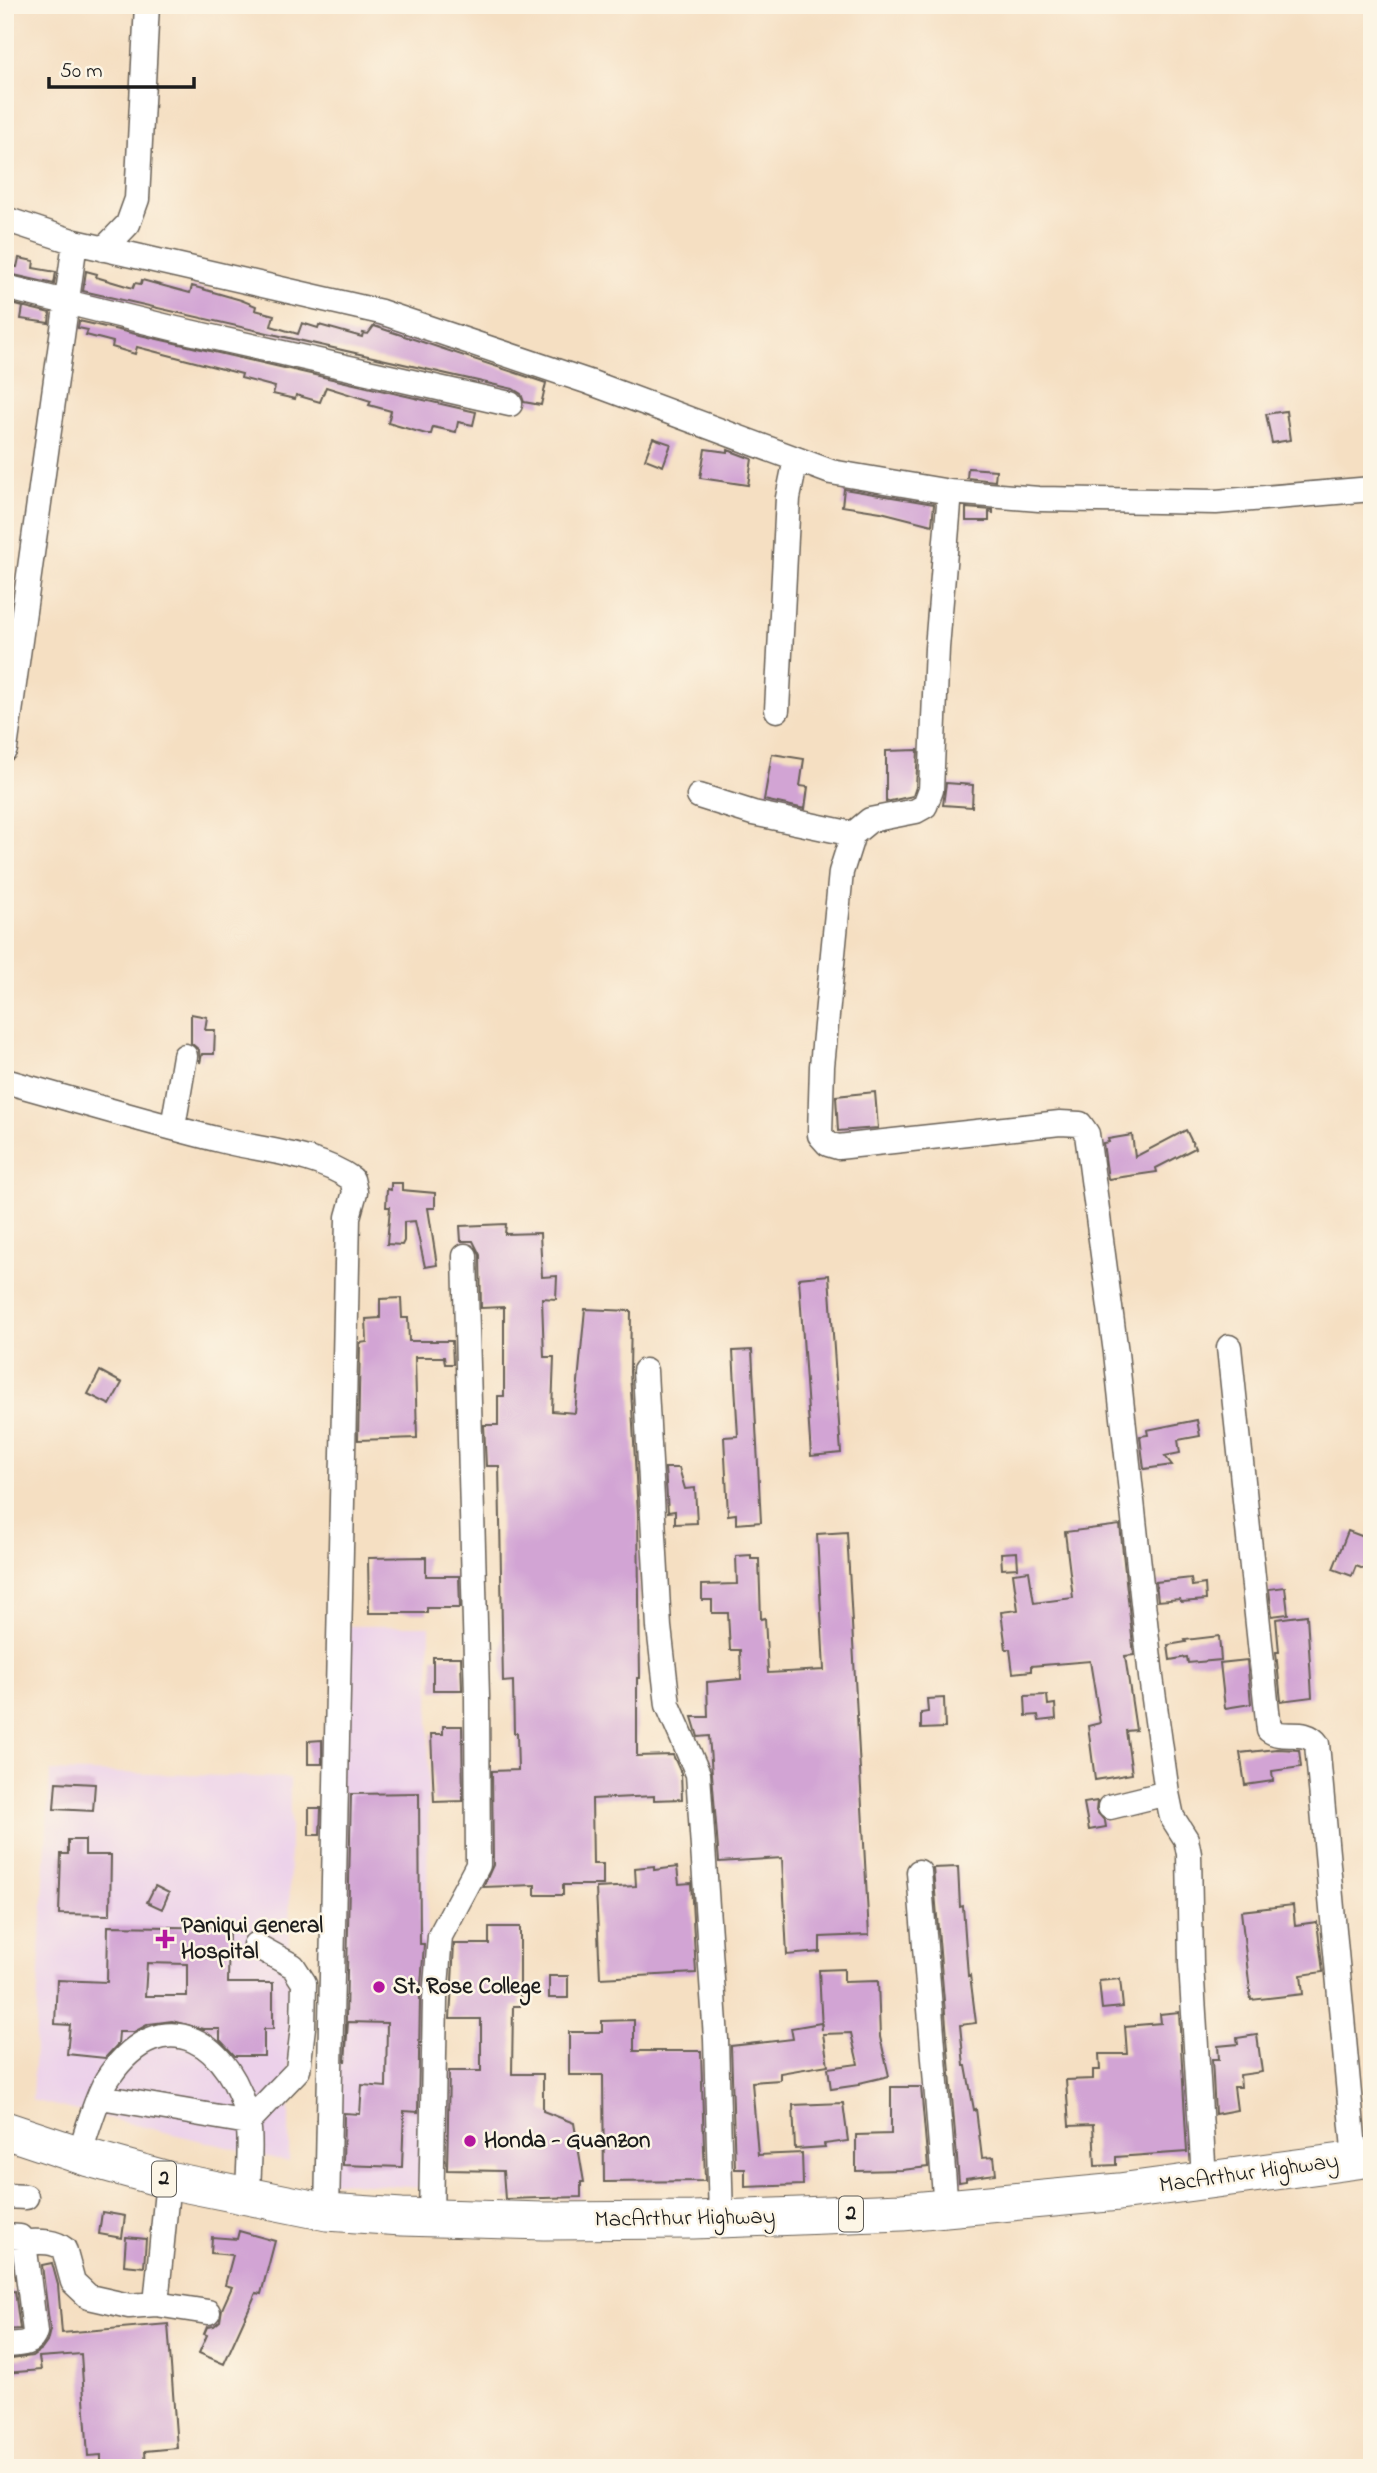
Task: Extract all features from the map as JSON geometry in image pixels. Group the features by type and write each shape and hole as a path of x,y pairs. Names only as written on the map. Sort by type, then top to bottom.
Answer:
{"highway":[{"name":"MacArthur Highway","path":"5,2130 79,2155 168,2180 327,2212 544,2221 721,2220 902,2212 1119,2192 1363,2159"}],"street":[{"path":"104,249 128,224 138,199 147,5"},
{"path":"5,219 75,242 381,312 589,382 831,472 950,492 1039,499 1216,502 1372,489"},
{"path":"5,749 75,242"},
{"path":"5,287 510,404"},
{"path":"777,710 788,498 796,459"},
{"path":"950,492 937,648 931,790 925,806 916,811 870,820 853,834 841,872 822,1066 820,1135 828,1144 838,1147 1060,1123 1080,1124 1087,1134 1116,1353 1151,1677 1167,1793 1172,1817 1186,1839 1189,1854 1191,1964 1204,2179"},
{"path":"699,796 753,813 853,834"},
{"path":"173,1127 185,1056"},
{"path":"5,1081 173,1127 312,1161 340,1170 352,1179 355,1192 348,1217 327,2212"},
{"path":"431,2218 435,1999 440,1936 478,1865 476,1654 465,1256"},
{"path":"1228,1347 1269,1730 1275,1735 1306,1736 1317,1744 1363,2159"},
{"path":"645,1371 659,1627 668,1704 698,1774 716,2039 721,2220"},
{"path":"1110,1807 1167,1793"},
{"path":"919,1872 946,2208"},
{"path":"248,2122 298,2070 303,2027 304,1983 293,1966 255,1945"},
{"path":"79,2155 108,2077 130,2051 151,2037 180,2035 202,2042 232,2073 248,2122 248,2196"},
{"path":"101,2096 248,2122"},
{"path":"156,2304 168,2180"},
{"path":"5,2345 29,2343 34,2339 35,2332 14,2239 56,2243 65,2249 73,2282 89,2297 129,2306 156,2304 208,2312"}],"shaded area":[{"name":"St. Rose College","path":"343,1626 430,1626 424,2188 326,2181"},
{"name":"Paniqui General Hospital","path":"50,1771 290,1778 289,2162 32,2100"}],"building":[{"path":"19,258 34,261 33,268 56,272 54,284 5,273 5,265 17,267"},
{"path":"86,271 97,274 96,277 133,288 135,283 141,284 142,280 190,293 192,286 241,300 256,306 255,310 274,315 271,326 298,334 302,323 362,337 363,333 368,334 374,326 546,383 541,405 524,402 521,394 513,389 83,291"},
{"path":"5,302 50,313 49,323 21,319 23,307"},
{"path":"79,321 476,412 473,425 458,422 456,432 433,427 431,434 426,434 388,423 391,411 369,405 371,401 326,387 320,402 296,395 295,399 273,394 275,387 241,378 242,374 137,347 135,354 112,347 113,342 86,335 88,330 78,328"},
{"path":"1286,411 1290,440 1272,443 1266,414"},
{"path":"653,438 671,444 663,466 645,459"},
{"path":"705,449 728,450 752,459 748,485 700,478"},
{"path":"968,468 996,470 995,481 967,478"},
{"path":"844,489 934,504 932,525 881,512 842,506"},
{"path":"966,508 993,510 993,513 989,512 989,521 966,521"},
{"path":"918,750 913,796 886,802 886,751"},
{"path":"772,754 804,759 800,786 808,787 805,809 764,800"},
{"path":"946,783 973,785 972,807 943,805"},
{"path":"191,1014 207,1017 205,1030 215,1030 214,1054 202,1054 200,1063 199,1050 191,1043"},
{"path":"875,1092 878,1128 838,1131 836,1096"},
{"path":"1186,1130 1195,1148 1156,1168 1157,1172 1108,1179 1103,1143 1109,1142 1108,1139 1132,1135 1135,1157"},
{"path":"391,1183 402,1183 402,1190 435,1193 435,1208 428,1208 437,1265 425,1267 415,1221 404,1222 402,1245 387,1244 390,1207 386,1207 387,1189 391,1190"},
{"path":"506,1224 505,1234 540,1233 542,1277 557,1276 556,1299 542,1298 544,1357 554,1357 552,1411 575,1413 585,1309 631,1311 630,1372 638,1513 640,1678 637,1678 637,1756 673,1755 681,1773 682,1799 654,1800 654,1796 592,1799 593,1864 603,1864 603,1885 563,1885 563,1895 535,1895 535,1885 483,1887 493,1865 492,1771 518,1770 513,1681 503,1682 499,1466 486,1466 484,1425 498,1425 498,1396 504,1396 504,1307 481,1308 480,1255 473,1241 461,1241 460,1226"},
{"path":"829,1275 841,1453 811,1456 799,1278"},
{"path":"401,1298 402,1318 408,1318 409,1341 452,1341 453,1364 445,1364 444,1357 415,1357 417,1438 358,1440 360,1343 367,1342 366,1319 380,1318 380,1299"},
{"path":"752,1350 761,1522 736,1524 736,1514 728,1515 724,1437 738,1436 733,1351"},
{"path":"100,1371 122,1383 110,1405 88,1394"},
{"path":"1197,1420 1200,1436 1178,1440 1180,1453 1165,1456 1172,1465 1144,1469 1140,1436 1148,1435 1147,1430"},
{"path":"665,1468 679,1468 685,1489 695,1488 697,1523 675,1524 675,1511 668,1512"},
{"path":"1120,1525 1134,1655 1125,1656 1136,1730 1126,1731 1132,1774 1095,1780 1088,1726 1100,1723 1090,1661 1031,1666 1031,1671 1013,1673 1010,1649 1006,1649 1001,1612 1018,1610 1013,1573 1029,1571 1034,1603 1073,1598 1065,1532"},
{"path":"1348,1531 1372,1540 1372,1572 1356,1566 1352,1576 1333,1569"},
{"path":"847,1532 869,1935 820,1937 820,1952 787,1955 782,1858 719,1862 709,1736 698,1737 692,1717 708,1717 707,1682 741,1679 740,1650 730,1650 728,1613 712,1613 712,1600 702,1600 702,1585 737,1584 736,1556 751,1555 751,1559 759,1559 761,1619 765,1618 768,1673 824,1670 817,1534"},
{"path":"1017,1552 1018,1568 1002,1569 1001,1553"},
{"path":"426,1557 426,1576 459,1576 460,1608 427,1608 427,1613 369,1613 368,1558"},
{"path":"1191,1578 1192,1586 1205,1584 1206,1600 1158,1601 1156,1582"},
{"path":"1285,1587 1288,1614 1272,1616 1269,1589"},
{"path":"1307,1615 1312,1697 1281,1701 1276,1619"},
{"path":"1219,1636 1221,1660 1188,1663 1187,1657 1170,1660 1168,1645"},
{"path":"433,1657 461,1657 462,1690 433,1690"},
{"path":"1247,1660 1251,1704 1225,1708 1220,1663"},
{"path":"1047,1695 1048,1705 1055,1704 1056,1719 1039,1721 1038,1715 1026,1716 1025,1696"},
{"path":"944,1698 945,1728 921,1729 921,1713 928,1712 927,1699"},
{"path":"443,1726 462,1726 463,1801 434,1802 431,1734 443,1734"},
{"path":"322,1740 322,1764 308,1764 308,1741"},
{"path":"1277,1749 1299,1750 1301,1767 1272,1771 1273,1781 1245,1785 1240,1753"},
{"path":"56,1782 95,1784 93,1811 54,1809"},
{"path":"419,1793 420,1944 424,1944 418,2112 404,2111 402,2167 343,2165 344,2113 360,2114 362,2085 386,2087 387,2023 348,2022 345,2062 351,1794"},
{"path":"1097,1801 1096,1811 1105,1821 1106,1827 1089,1830 1084,1803"},
{"path":"309,1808 321,1808 320,1835 309,1835"},
{"path":"68,1840 85,1840 85,1855 111,1855 110,1915 59,1914 61,1854 68,1854"},
{"path":"654,1866 654,1870 677,1867 679,1884 691,1883 696,1973 600,1978 596,1888 636,1886 635,1868"},
{"path":"958,1867 960,1907 963,1906 968,1976 970,1975 976,2023 960,2025 964,2066 974,2110 976,2109 982,2158 994,2157 996,2174 966,2178 966,2181 959,2182 933,1868"},
{"path":"155,1886 169,1893 162,1909 147,1902"},
{"path":"1293,1905 1295,1925 1317,1922 1323,1972 1301,1975 1303,1994 1251,2000 1241,1911"},
{"path":"108,1926 229,1928 228,1983 273,1983 273,2029 264,2029 264,2056 235,2056 220,2040 220,2029 203,2029 172,2021 149,2024 134,2032 119,2032 118,2044 105,2058 67,2054 70,2025 55,2024 57,1980 107,1982","holes":["147,1963 187,1964 187,1996 145,1996"]},
{"path":"489,1927 520,1927 520,2006 513,2006 512,2074 543,2074 543,2111 574,2123 584,2182 581,2182 581,2197 505,2199 503,2171 447,2170 449,2071 481,2071 481,2019 450,2019 454,1944 489,1944"},
{"path":"844,1969 844,1982 878,1981 880,2037 889,2076 859,2085 831,2089 828,2068 858,2064 851,2033 823,2034 828,2065 780,2073 780,2080 752,2082 758,2155 802,2153 803,2185 745,2187 745,2169 735,2169 731,2046 793,2039 791,2028 821,2023 822,2030 819,1970"},
{"path":"549,1976 568,1976 568,1998 549,1998"},
{"path":"1120,1979 1123,2007 1102,2009 1099,1981"},
{"path":"1179,2012 1187,2152 1116,2157 1116,2165 1095,2166 1093,2125 1069,2126 1066,2080 1093,2079 1093,2070 1100,2070 1099,2054 1127,2054 1125,2026 1161,2023 1160,2014"},
{"path":"634,2020 634,2051 701,2051 705,2181 604,2182 603,2075 569,2075 569,2032 602,2032 602,2021"},
{"path":"1257,2035 1262,2072 1240,2075 1241,2087 1234,2087 1237,2110 1215,2114 1212,2059 1219,2059 1218,2046 1238,2044 1237,2038"},
{"path":"891,2087 921,2087 928,2167 856,2171 856,2135 891,2134"},
{"path":"843,2103 848,2141 824,2144 825,2147 795,2149 793,2105"},
{"path":"102,2212 125,2216 122,2238 99,2234"},
{"path":"239,2231 275,2241 261,2294 256,2293 224,2364 199,2353 207,2335 204,2334 207,2327 220,2321 222,2309 232,2287 225,2285 233,2255 211,2253 212,2237 237,2239"},
{"path":"126,2237 146,2239 144,2267 124,2265"},
{"path":"52,2263 58,2285 62,2333 168,2324 177,2448 145,2451 146,2467 101,2468 101,2455 88,2456 81,2354 39,2357 41,2370 5,2373 5,2360 32,2356 47,2342 50,2330 42,2265"},
{"path":"15,2291 20,2329 5,2330 5,2292"}],"place":[{"name":"Paniqui General Hospital","path":"165,1939"},
{"name":"St. Rose College","path":"379,1987"},
{"name":"Honda - Guanzon","path":"470,2141"}]}
